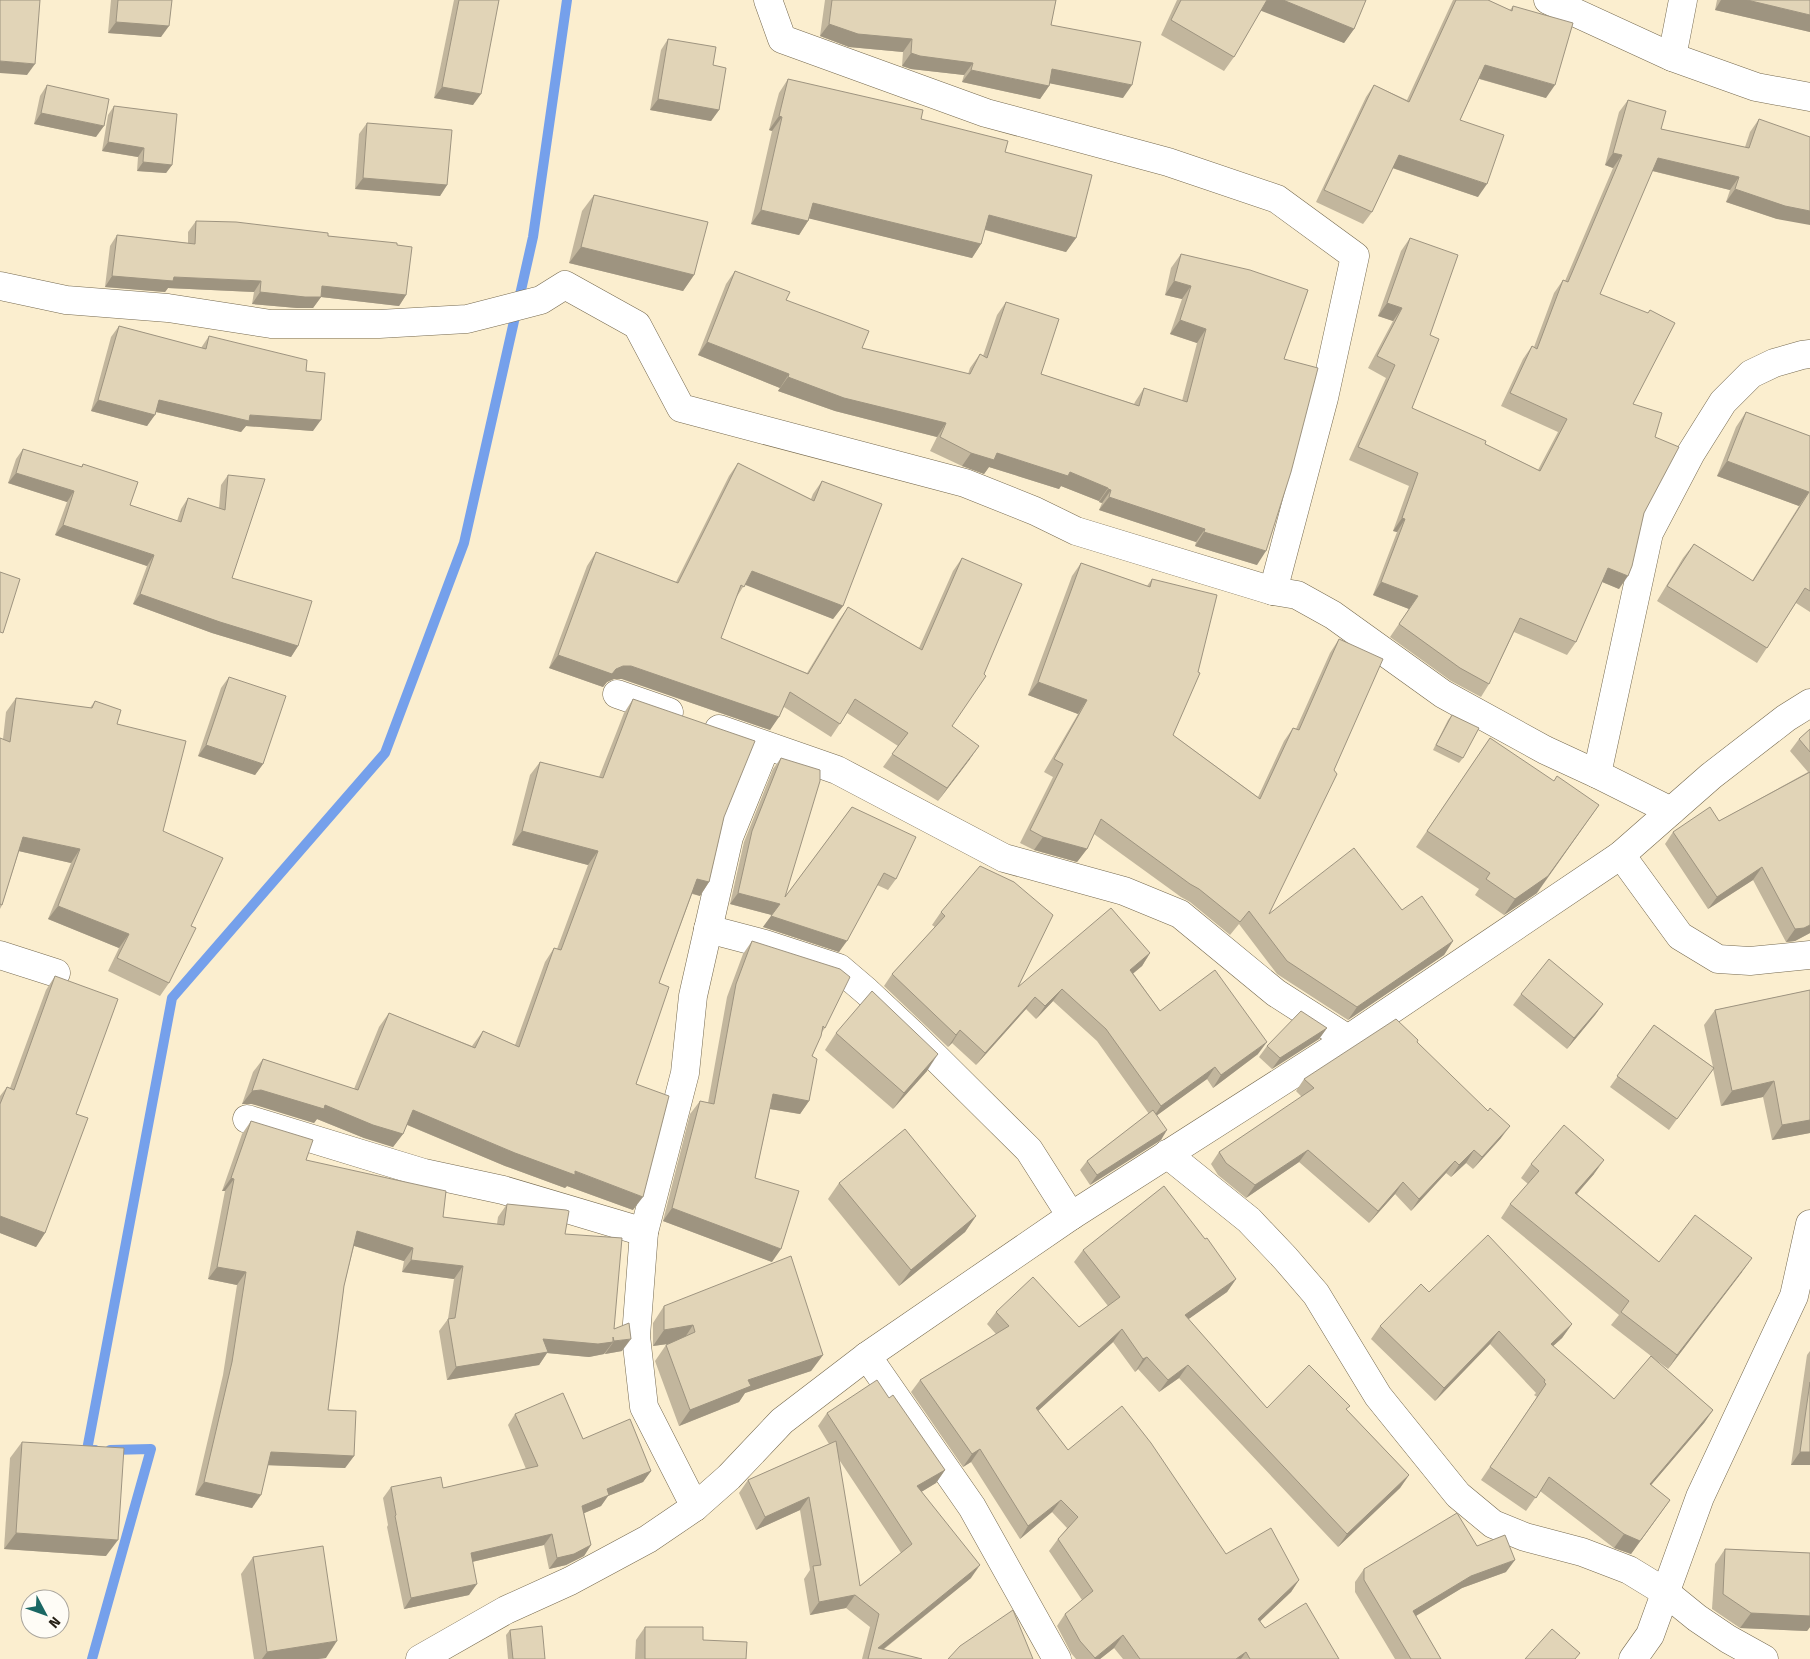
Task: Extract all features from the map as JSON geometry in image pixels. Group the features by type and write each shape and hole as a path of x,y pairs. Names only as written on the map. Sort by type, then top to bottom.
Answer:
{"street":[{"path":"768,0 782,39 986,113 1168,162 1277,199 1354,256 1324,398 1273,591"},
{"path":"1548,0 1672,57 1756,87 1810,96"},
{"path":"1672,57 1683,0"},
{"path":"0,286 66,300 168,308 272,324 379,324 468,319 540,300 565,285 637,326 681,408 965,483 1035,511 1076,531 1273,591 1297,595 1333,615 1443,694 1545,750 1671,811"},
{"path":"1597,774 1648,533 1691,453 1723,402 1750,374 1774,363 1802,354 1810,354"},
{"path":"617,694 838,770 1004,858 1124,891 1180,914 1276,993 1348,1039"},
{"path":"420,1659 506,1610 570,1581 648,1539 695,1507 729,1477 782,1421 867,1356 1071,1216 1348,1039 1621,855 1711,776 1786,718 1810,703"},
{"path":"695,1507 644,1407 636,1336 644,1232 685,1073 693,996 729,837 766,746"},
{"path":"1621,855 1680,936 1718,959 1750,961 1810,955"},
{"path":"708,929 765,944 839,968 912,1034 1030,1150 1071,1216"},
{"path":"0,955 56,973"},
{"path":"247,1119 424,1173 503,1190 644,1232"},
{"path":"1166,1154 1249,1220 1316,1294 1378,1396 1458,1496 1493,1524 1524,1537 1582,1552 1629,1570 1665,1592 1728,1640 1764,1659"},
{"path":"1633,1659 1650,1635 1700,1497 1802,1296 1810,1224"},
{"path":"867,1356 972,1508 1057,1659"}],"building":[{"path":"0,0 40,0 35,64 0,61"},
{"path":"118,0 172,0 169,26 116,22"},
{"path":"459,0 499,0 481,94 442,87"},
{"path":"832,0 1056,0 1051,25 1141,42 1132,85 1052,69 1049,86 971,70 973,63 920,56 911,53 912,39 858,34 829,24"},
{"path":"1181,0 1267,0 1234,57 1171,20"},
{"path":"1283,0 1366,0 1354,29"},
{"path":"1456,0 1488,0 1512,11 1513,6 1573,23 1555,85 1485,65 1460,120 1504,135 1487,184 1399,155 1372,212 1324,190 1374,85 1409,102"},
{"path":"1747,0 1810,0 1810,15"},
{"path":"668,39 716,47 713,65 726,68 719,110 658,99"},
{"path":"788,79 923,110 921,119 1008,141 1005,152 1092,175 1076,238 989,215 981,244 813,203 808,221 761,210 782,117 779,116"},
{"path":"47,85 109,99 104,126 41,113"},
{"path":"1628,100 1666,111 1661,129 1749,148 1759,119 1810,137 1810,211 1785,206 1735,189 1739,177 1658,158 1600,294 1648,313 1650,310 1675,323 1633,404 1662,413 1655,437 1679,447 1644,513 1628,576 1608,568 1576,642 1520,618 1489,684 1460,668 1399,624 1418,596 1381,582 1405,519 1402,518 1418,473 1358,447 1395,365 1377,356 1402,308 1387,303 1410,238 1458,255 1430,335 1439,339 1412,408 1486,441 1485,444 1540,471 1567,419 1510,393 1532,346 1537,349 1563,280 1568,282 1622,155 1613,153"},
{"path":"114,106 177,114 172,165 143,162 144,148 108,142"},
{"path":"367,123 452,130 447,185 363,178"},
{"path":"594,195 708,222 694,275 581,247"},
{"path":"196,221 236,222 328,233 328,236 397,243 397,245 412,247 406,295 322,286 321,297 305,297 260,292 261,281 174,277 173,281 112,276 117,235 195,244"},
{"path":"1181,254 1250,270 1308,290 1284,359 1318,368 1291,472 1266,551 1204,532 1205,529 1109,497 1111,490 1108,488 1070,472 1068,476 997,453 994,460 971,453 940,437 946,423 844,398 788,377 789,374 707,342 735,271 790,292 786,300 869,331 862,348 970,374 980,354 987,358 1006,302 1059,319 1041,374 1139,406 1144,388 1187,402 1206,329 1180,320 1191,286 1174,281"},
{"path":"119,326 206,349 209,336 307,360 306,371 325,373 321,420 250,415 249,421 159,400 155,415 98,400"},
{"path":"1746,412 1810,436 1810,591 1805,588 1767,648 1667,586 1694,544 1753,581 1809,492 1727,461"},
{"path":"23,449 82,467 83,464 138,482 130,505 181,522 188,498 225,510 228,475 265,479 232,578 312,601 298,646 220,622 140,594 154,555 63,525 74,491 16,473"},
{"path":"738,463 814,501 822,481 882,504 843,606 752,571 744,587 741,585 721,638 808,674 848,607 922,650 962,558 1022,584 984,674 986,676 952,726 979,746 947,788 892,754 908,733 855,699 840,724 790,692 779,717 631,666 623,666 616,669 612,674 558,655 596,552 678,583"},
{"path":"1081,563 1150,587 1152,579 1217,595 1198,672 1200,673 1173,735 1260,799 1293,728 1299,730 1339,639 1383,659 1334,770 1337,774 1269,914 1354,848 1402,910 1422,896 1453,941 1357,1007 1287,961 1249,911 1240,922 1199,889 1101,819 1087,849 1043,837 1030,830 1063,764 1054,759 1087,700 1038,682"},
{"path":"0,572 20,579 3,633 0,632"},
{"path":"229,677 286,696 263,764 206,745"},
{"path":"16,698 92,708 95,701 121,710 117,724 186,741 163,831 223,858 191,926 196,928 169,983 117,958 129,934 58,906 80,849 23,837 2,905 0,904 0,738 10,742"},
{"path":"633,699 755,741 724,817 709,882 697,879 659,983 669,987 636,1084 669,1096 643,1197 575,1171 575,1175 515,1153 413,1110 403,1134 373,1125 325,1105 324,1109 261,1090 252,1091 263,1059 358,1090 389,1013 475,1048 483,1031 519,1047 554,948 561,950 598,851 522,831 540,762 603,778"},
{"path":"1452,715 1479,728 1463,758 1436,745"},
{"path":"1810,729 1810,752 1799,739"},
{"path":"1490,738 1554,781 1557,776 1599,805 1548,876 1515,899 1486,879 1490,873 1427,831"},
{"path":"781,758 820,770 820,781 785,897 852,807 916,837 896,879 884,873 847,941 771,916 780,904 738,893 752,831"},
{"path":"1810,772 1810,925 1795,929 1762,867 1717,897 1673,832 1710,807 1719,821"},
{"path":"980,866 1014,882 1053,915 1018,987 1111,908 1150,953 1130,970 1160,1011 1215,970 1267,1042 1221,1075 1215,1067 1161,1106 1106,1029 1062,989 1045,1006 1035,997 985,1053 960,1030 956,1035 892,974 945,916 941,912"},
{"path":"752,941 840,969 850,977 825,1028 823,1026 821,1036 812,1056 817,1059 809,1101 773,1094 755,1178 799,1191 781,1249 672,1208 700,1101 714,1104 736,984"},
{"path":"1549,959 1603,1004 1574,1038 1521,994"},
{"path":"55,976 118,999 76,1114 88,1118 45,1233 0,1216 0,1104 7,1087 14,1090"},
{"path":"1810,990 1810,1120 1782,1125 1774,1081 1732,1091 1715,1010"},
{"path":"872,991 938,1054 904,1093 836,1033"},
{"path":"1301,1011 1327,1028 1280,1058 1267,1046"},
{"path":"1396,1019 1488,1111 1490,1108 1510,1126 1482,1157 1474,1150 1459,1165 1455,1161 1419,1199 1403,1182 1378,1211 1308,1150 1255,1185 1226,1163 1219,1152 1314,1088 1304,1079"},
{"path":"1654,1025 1714,1068 1677,1119 1617,1076"},
{"path":"1153,1110 1167,1130 1097,1175 1087,1161"},
{"path":"251,1121 313,1140 306,1160 446,1191 443,1217 504,1225 507,1204 566,1210 569,1211 565,1234 622,1238 614,1329 629,1323 631,1339 614,1341 613,1337 613,1342 598,1344 543,1339 548,1352 456,1367 448,1319 455,1318 463,1266 411,1260 413,1248 357,1231 344,1286 328,1410 356,1411 354,1456 271,1452 261,1495 204,1482 232,1362 246,1272 217,1267 234,1179 231,1178"},
{"path":"1564,1125 1604,1160 1575,1193 1659,1262 1695,1215 1752,1258 1677,1355 1621,1312 1629,1301 1510,1204 1539,1171 1531,1164"},
{"path":"905,1129 976,1216 911,1270 839,1183"},
{"path":"1164,1186 1205,1239 1207,1238 1236,1279 1185,1315 1267,1408 1309,1365 1350,1406 1346,1409 1409,1475 1347,1534 1188,1365 1168,1380 1147,1357 1143,1359 1122,1329 1036,1408 1068,1450 1122,1406 1151,1443 1226,1554 1271,1528 1299,1580 1258,1619 1265,1628 1306,1603 1339,1659 1250,1659 1246,1652 1236,1659 1140,1659 1123,1635 1095,1658 1080,1641 1065,1614 1093,1591 1058,1539 1078,1517 1061,1500 1028,1526 980,1449 972,1454 920,1380 1009,1326 996,1312 1033,1277 1079,1327 1120,1297 1083,1250"},
{"path":"1488,1235 1572,1324 1551,1344 1614,1399 1651,1356 1713,1410 1650,1484 1670,1500 1640,1541 1624,1534 1549,1477 1536,1498 1490,1467 1546,1384 1545,1380 1499,1331 1444,1388 1380,1326 1421,1284 1429,1292"},
{"path":"791,1256 823,1355 748,1380 751,1386 690,1410 666,1345 695,1332 693,1325 664,1330 664,1306"},
{"path":"877,1380 889,1398 893,1395 945,1470 917,1486 980,1565 878,1648 922,1659 868,1659 879,1614 855,1595 819,1602 813,1566 821,1565 809,1497 765,1517 748,1480 836,1441 860,1586 912,1544 827,1413"},
{"path":"1810,1382 1810,1452 1800,1452"},
{"path":"563,1393 583,1439 630,1419 651,1471 607,1489 609,1495 582,1506 591,1545 574,1554 557,1558 552,1534 471,1553 477,1584 411,1598 391,1487 441,1477 443,1488 538,1466 515,1414"},
{"path":"22,1442 124,1448 118,1540 16,1533"},
{"path":"1457,1513 1477,1546 1505,1535 1515,1560 1471,1576 1413,1611 1441,1659 1411,1659 1364,1580 1364,1569"},
{"path":"323,1546 337,1641 267,1652 253,1557"},
{"path":"1725,1549 1810,1553 1810,1616 1751,1613 1723,1594"},
{"path":"1013,1610 1033,1659 948,1659 960,1646"},
{"path":"542,1626 545,1659 513,1659 510,1630"},
{"path":"645,1627 703,1627 703,1640 747,1642 746,1659 645,1659"},
{"path":"1552,1629 1580,1653 1575,1659 1525,1659"}],"waterway":[{"path":"95,1450 87,1450 172,998 385,753 464,543 533,237 567,0"},
{"path":"92,1659 151,1449 110,1450"}]}
